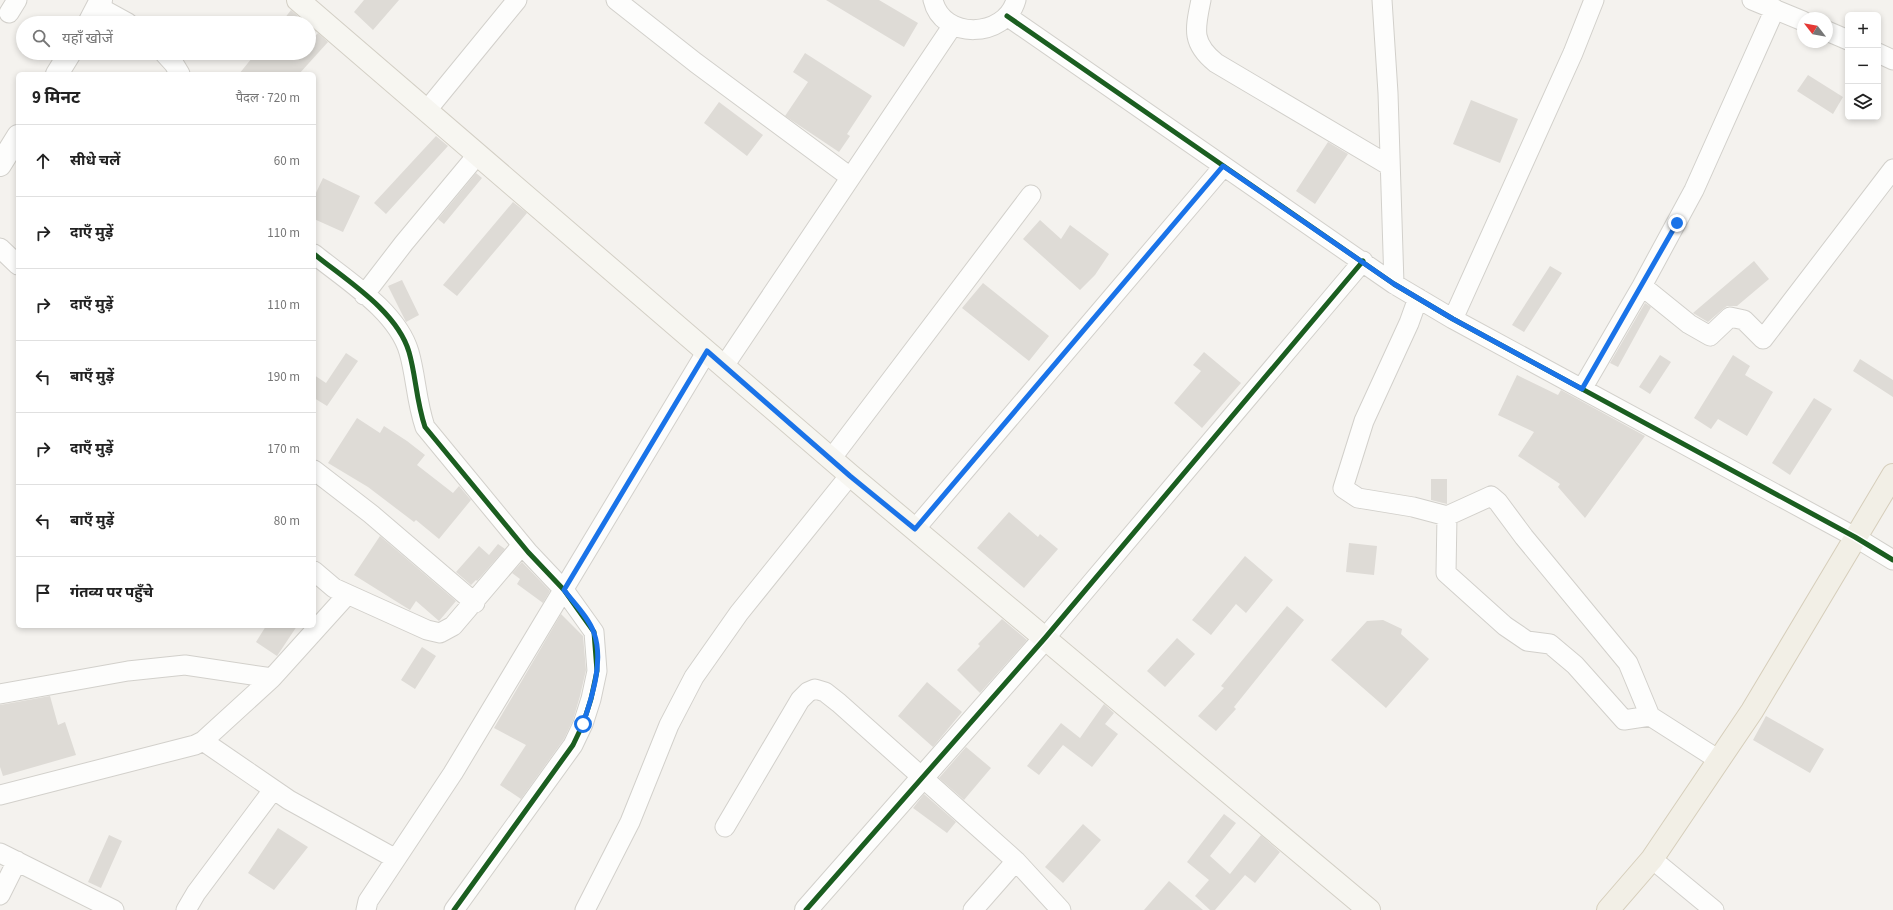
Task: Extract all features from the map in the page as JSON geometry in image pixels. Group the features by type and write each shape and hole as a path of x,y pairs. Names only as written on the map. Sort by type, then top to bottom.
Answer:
{"main road":[{"path":"298,0 707,351 850,476 1369,910"},
{"path":"1608,910 1652,859 1752,711 1893,474"}],"street":[{"path":"427,110 517,0"},
{"path":"616,0 696,63 850,178"},
{"path":"933,0 941,16 953,25 967,30 981,30 996,25 1012,8 1223,166 1363,261 1394,284 1453,319 1855,537 1893,560"},
{"path":"1201,0 1196,25 1197,41 1204,54 1216,63 1390,166"},
{"path":"1382,0 1394,284"},
{"path":"1453,319 1544,118 1594,0"},
{"path":"1752,0 1797,18"},
{"path":"1582,389 1642,286 1694,190 1776,9"},
{"path":"96,10 111,16"},
{"path":"724,366 953,25"},
{"path":"1833,34 1845,39"},
{"path":"1881,54 1893,60"},
{"path":"58,72 66,60"},
{"path":"169,60 178,72"},
{"path":"0,165 16,139"},
{"path":"364,295 404,243 478,154"},
{"path":"915,529 1223,166"},
{"path":"1642,286 1689,324 1710,336 1730,317 1744,320 1763,339 1893,169"},
{"path":"831,459 1031,195"},
{"path":"0,248 16,263"},
{"path":"316,256 384,312 402,332 409,352 419,410 425,426 522,545 564,590 590,624 594,632 596,642 597,671 591,699 583,724 573,745 454,910"},
{"path":"806,910 1044,638 1363,261"},
{"path":"1418,298 1409,323 1364,421 1343,488 1358,498 1413,507 1447,516 1491,496 1498,502 1524,537 1628,663 1650,716 1719,760"},
{"path":"366,910 368,901 453,773 707,351"},
{"path":"316,472 371,514 475,603"},
{"path":"585,910 630,822 669,725 694,677 739,613 850,476"},
{"path":"1447,516 1446,573 1505,626 1527,641 1550,644 1575,665 1624,720 1650,716"},
{"path":"316,573 334,588 347,595 426,630 440,633 453,626 475,603 522,545"},
{"path":"0,795 195,745 203,741 272,678 347,595"},
{"path":"0,694 128,671 185,665 272,678"},
{"path":"725,827 800,700 808,692 815,689 825,692 839,703 923,777 1016,861 1062,910"},
{"path":"203,741 273,790 396,859"},
{"path":"186,910 196,893 273,790"},
{"path":"0,853 114,910"},
{"path":"1652,859 1714,910"},
{"path":"973,910 1016,861"},
{"path":"0,895 17,862"}],"building":[{"path":"364,0 399,0 373,30 354,12"},
{"path":"826,0 879,0 918,23 904,47"},
{"path":"291,10 298,16 286,16"},
{"path":"318,33 328,42 316,55 316,35"},
{"path":"805,53 872,96 847,134 850,136 839,152 785,116 808,82 793,72"},
{"path":"250,60 312,60 301,72 241,72"},
{"path":"1808,75 1843,97 1833,114 1797,91"},
{"path":"1471,100 1518,119 1500,163 1453,144"},
{"path":"719,102 763,135 747,156 704,123"},
{"path":"436,136 448,146 386,214 374,203"},
{"path":"1328,142 1348,154 1315,204 1296,191"},
{"path":"476,173 482,178 444,224 438,219"},
{"path":"323,178 360,196 343,232 316,220 316,193"},
{"path":"513,202 527,213 457,296 443,285"},
{"path":"1040,220 1061,239 1070,225 1109,254 1095,275 1080,290 1023,239"},
{"path":"1754,261 1769,279 1737,306 1727,306 1708,322 1693,313"},
{"path":"1550,266 1562,273 1524,332 1512,325"},
{"path":"402,280 419,315 406,322 388,286"},
{"path":"983,283 1049,336 1029,361 962,308"},
{"path":"1645,303 1651,307 1618,367 1610,363"},
{"path":"1204,352 1241,383 1202,428 1174,403 1201,371 1193,365"},
{"path":"346,353 358,361 327,406 316,399 316,376 326,383"},
{"path":"1660,355 1671,362 1650,394 1639,387"},
{"path":"1733,355 1750,366 1745,375 1773,392 1747,436 1718,419 1711,429 1694,418"},
{"path":"1860,359 1893,380 1893,397 1853,371"},
{"path":"1517,375 1558,395 1561,390 1645,436 1585,518 1558,487 1560,484 1518,456 1534,432 1498,415"},
{"path":"1814,398 1832,409 1790,475 1772,463"},
{"path":"357,418 380,433 384,426 407,441 425,455 417,465 453,493 459,486 471,500 439,539 416,520 414,522 368,487 328,463"},
{"path":"1431,479 1447,479 1447,504 1431,500"},
{"path":"1009,512 1038,537 1040,534 1058,549 1024,588 977,548"},
{"path":"380,536 456,601 439,621 416,601 410,610 354,575"},
{"path":"1349,543 1377,546 1374,575 1346,572"},
{"path":"498,544 505,549 477,581 476,580 471,585 456,572 479,546 489,555"},
{"path":"1245,556 1273,580 1246,613 1236,604 1211,635 1192,620"},
{"path":"522,562 550,591 543,603 517,584 520,579 512,573"},
{"path":"1287,606 1304,620 1234,707 1236,709 1216,731 1198,716 1224,688 1221,686"},
{"path":"561,614 583,636 586,670 573,720 564,739 521,799 500,785 526,745 494,728"},
{"path":"1002,619 1027,640 980,693 957,670 980,646 978,644"},
{"path":"1383,620 1402,629 1401,634 1429,659 1386,708 1331,660 1367,621"},
{"path":"265,628 296,628 277,656 256,642"},
{"path":"1177,638 1195,654 1165,687 1147,671"},
{"path":"422,647 436,656 415,689 401,680"},
{"path":"927,682 962,712 933,747 898,716"},
{"path":"50,696 58,725 65,722 76,755 3,776 0,767 0,705"},
{"path":"1104,704 1114,713 1105,724 1118,734 1092,767 1063,745 1039,775 1027,766 1061,723 1080,738"},
{"path":"1766,716 1824,749 1810,773 1753,740"},
{"path":"966,747 991,768 964,800 939,778"},
{"path":"924,794 956,822 947,833 913,808"},
{"path":"1224,814 1236,823 1210,856 1230,874 1261,835 1280,852 1255,883 1245,875 1215,910 1210,910 1195,896 1209,880 1187,862"},
{"path":"1083,824 1101,840 1063,883 1045,867"},
{"path":"278,828 308,847 274,890 248,873"},
{"path":"109,835 122,841 101,888 88,882"},
{"path":"1169,881 1203,910 1144,910"}],"cycle path":[{"path":"1007,16 1394,284 1453,319 1855,537 1893,560"},
{"path":"316,256 369,297 394,323 403,337 409,352 425,427 528,552 564,590 594,632 597,671 591,699 583,724 573,745 454,910"},
{"path":"806,910 1045,638 1363,261"}],"route":[{"path":"583,724 591,699 597,671 596,642 594,632 590,624 564,590 707,351 850,476 915,529 1223,166 1363,261 1394,284 1453,319 1582,389 1677,223"}]}
